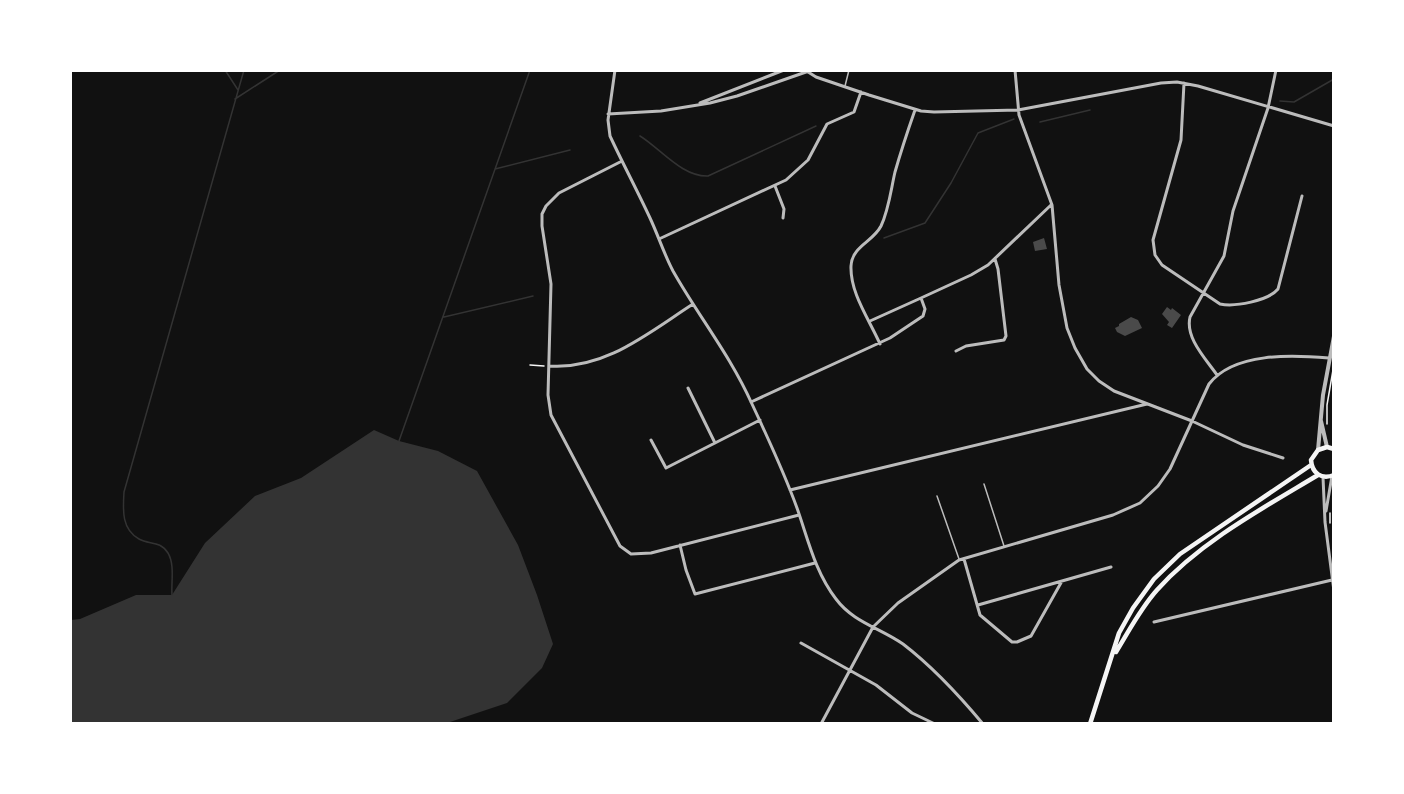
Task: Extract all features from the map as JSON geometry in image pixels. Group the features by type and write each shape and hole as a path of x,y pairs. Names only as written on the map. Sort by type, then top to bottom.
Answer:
{"main road":[{"path":"1321,476 1311,465 1312,456 1318,450 1327,447 1334,449"},
{"path":"1090,723 1119,633 1143,593 1165,567 1207,534 1311,465"},
{"path":"1113,656 1145,604 1188,560 1227,532 1321,476 1333,476"}],"street":[{"path":"615,70 608,114 609,131 674,273 725,352 752,402 790,490 823,579 839,603 851,615 895,639 952,687 983,723"},
{"path":"698,104 784,70"},
{"path":"1015,70 1018,110 1052,205 1067,328 1087,369 1104,385 1192,421 1243,445 1283,458"},
{"path":"1217,375 1193,339 1189,328 1190,317 1224,256 1233,211 1268,108 1276,70"},
{"path":"608,114 661,111 710,103 737,96 806,71 845,87 916,109 934,112 1018,110 1161,83 1184,83 1334,126"},
{"path":"1184,83 1181,140 1155,232 1153,248 1158,260 1168,270 1216,302 1226,305 1272,295 1278,289 1302,195"},
{"path":"659,239 790,177 808,160 827,124 854,112 861,92"},
{"path":"880,344 854,287 852,260 856,250 875,235 882,224 916,109"},
{"path":"622,161 559,193 546,206 542,214 551,284 548,407 551,415 620,546 631,554 638,555 799,514"},
{"path":"775,186 784,209 783,218"},
{"path":"870,321 971,275 994,259 1052,205"},
{"path":"956,351 966,346 1004,339 1006,336 998,269 994,259"},
{"path":"752,402 880,344 923,316 925,309 921,298"},
{"path":"549,366 570,367 589,363 624,349 693,304"},
{"path":"1318,450 1320,418 1334,336"},
{"path":"821,723 873,627 898,603 959,560 1113,515 1140,502 1166,476 1209,384 1217,375 1233,366 1263,358 1283,356 1329,358"},
{"path":"688,388 715,443"},
{"path":"790,490 1149,404"},
{"path":"1320,418 1327,447"},
{"path":"651,440 666,468 760,420"},
{"path":"1321,476 1334,591"},
{"path":"1325,516 1333,476"},
{"path":"680,545 695,594 815,562"},
{"path":"964,559 980,615 1009,641 1017,642 1031,636 1062,581"},
{"path":"978,605 1111,567"},
{"path":"1154,622 1332,580"},
{"path":"801,643 876,685 912,713 935,723"}],"lane":[{"path":"845,87 849,70"},
{"path":"984,484 1004,547"},
{"path":"937,496 959,560"}],"path":[{"path":"530,365 549,366"},
{"path":"1327,417 1333,370"},
{"path":"1330,510 1330,527"}],"shaded area":[{"path":"374,430 399,441 438,451 477,471 518,545 553,644 542,668 507,703 447,723 71,723 71,620 80,619 136,595 172,595 205,543 255,496 301,478"}],"building":[{"path":"1044,238 1047,249 1035,251 1033,242"},
{"path":"1167,307 1181,315 1172,328 1167,325 1169,322 1162,314"},
{"path":"1131,317 1138,320 1142,328 1125,336 1117,332 1115,328"}],"waterway":[{"path":"225,70 238,90"},
{"path":"172,595 172,568 168,553 162,546 143,541 129,530 124,518 124,492 244,70"},
{"path":"235,99 280,70"},
{"path":"399,441 530,70"},
{"path":"1280,101 1294,102 1334,79"},
{"path":"1040,122 1090,110"},
{"path":"884,238 925,223 951,183 978,133 1014,119"},
{"path":"640,136 689,172 708,176 816,126"},
{"path":"495,169 570,150"},
{"path":"444,317 533,296"}]}
